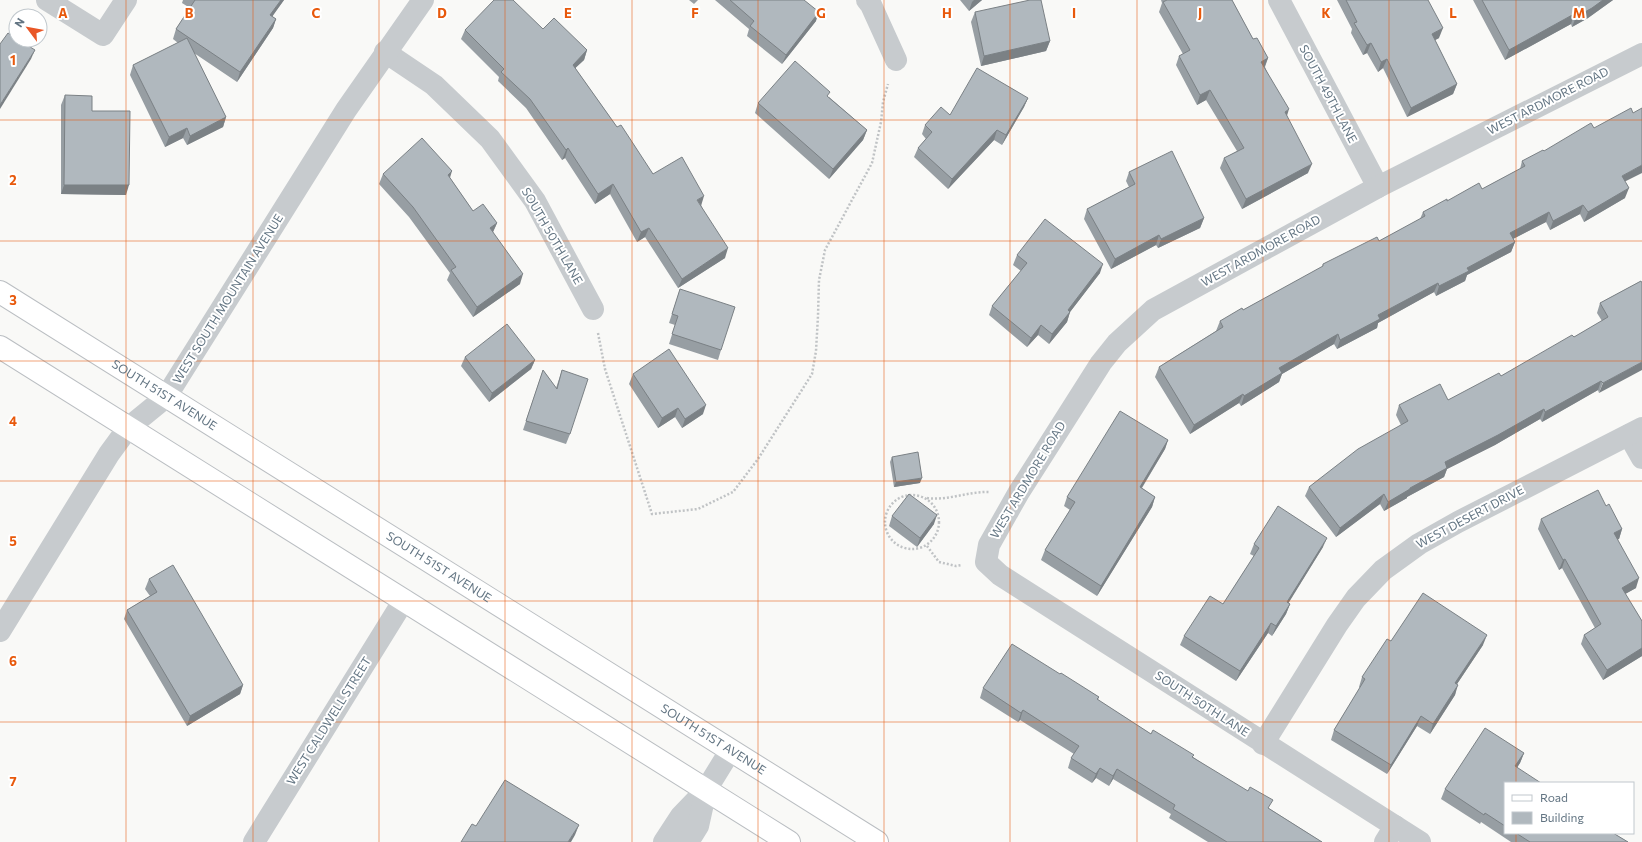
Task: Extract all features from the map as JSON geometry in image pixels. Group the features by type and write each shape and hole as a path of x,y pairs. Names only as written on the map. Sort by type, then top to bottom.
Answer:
{"main road":[{"name":"SOUTH 51ST AVENUE","path":"0,292 877,842"},
{"path":"0,347 789,842"}],"street":[{"path":"47,0 103,35 126,0"},
{"name":"WEST SOUTH MOUNTAIN AVENUE","path":"0,631 103,464 128,428 166,397 346,110 385,52 424,0"},
{"path":"867,0 871,5 896,60"},
{"name":"SOUTH 49TH LANE","path":"1279,0 1378,187"},
{"name":"SOUTH 50TH LANE","path":"385,52 434,85 490,140 535,201 594,309"},
{"name":"WEST ARDMORE ROAD","path":"986,562 988,545 1019,492 1101,363 1117,343 1153,310 1378,187 1642,54"},
{"path":"1636,431 1642,458"},
{"name":"WEST DESERT DRIVE","path":"1263,744 1337,625 1356,598 1383,570 1419,544 1439,533 1636,431"},
{"name":"SOUTH 50TH LANE","path":"986,562 1000,575 1263,744 1390,834 1420,842"},
{"name":"WEST CALDWELL STREET","path":"254,842 404,600"},
{"path":"664,842 681,816 706,790 730,751"},
{"path":"688,842 698,826 706,790"}],"path":[{"path":"594,309 605,369 652,514 698,509 733,492 758,459 812,374 818,323 819,280 825,250 872,163 881,122 883,102 896,60"},
{"path":"925,498 937,499 981,492 1019,492"},
{"path":"913,494 925,498 930,501 939,513 940,523 938,532 934,540 927,546 915,549 906,549 897,545 890,539 886,530 885,518 891,504 899,498 913,494"},
{"path":"927,546 939,562 956,566 986,562"}],"building":[{"path":"195,0 281,0 270,15 276,19 240,72 176,29"},
{"path":"494,0 513,0 543,29 554,18 587,50 573,65 617,127 621,125 653,174 682,157 704,196 697,200 728,248 682,279 649,228 641,232 613,184 598,194 568,148 566,150 530,99 501,72 504,69 465,30"},
{"path":"730,0 804,0 819,12 786,55 750,26 754,21"},
{"path":"1030,0 1041,0 1050,41 984,56 975,12"},
{"path":"1167,0 1232,0 1253,39 1257,38 1268,58 1261,62 1289,109 1285,112 1312,164 1246,199 1224,158 1244,148 1210,90 1200,95 1179,56 1190,50 1163,2"},
{"path":"1346,0 1428,0 1443,28 1432,34 1457,84 1411,108 1387,59 1381,62 1371,43 1367,45 1354,23 1357,22"},
{"path":"1482,0 1603,0 1576,17 1574,14 1509,50"},
{"path":"8,33 8,48 32,48 35,50 0,105 0,44"},
{"path":"187,38 226,117 190,136 187,128 169,137 133,65"},
{"path":"795,61 830,92 827,96 867,130 833,169 758,103"},
{"path":"977,68 1028,98 1006,135 997,130 952,179 918,148 932,132 925,125 941,107 950,115"},
{"path":"65,95 92,96 92,111 130,111 129,185 64,185"},
{"path":"1631,108 1633,113 1642,108 1642,165 1622,176 1629,188 1588,212 1583,205 1553,221 1549,212 1510,233 1515,242 1467,268 1469,271 1439,286 1438,283 1378,315 1380,319 1340,340 1338,334 1279,368 1282,373 1244,396 1243,394 1194,425 1159,367 1223,327 1220,321 1323,266 1323,264 1377,237 1379,241 1425,216 1423,212 1447,199 1447,201 1479,183 1482,189 1525,166 1522,161 1543,150 1544,151 1591,123 1594,128"},
{"path":"422,138 452,171 448,175 473,211 483,204 497,223 490,228 523,274 477,307 451,270 456,267 413,207 383,174"},
{"path":"1172,151 1204,218 1161,239 1159,235 1115,259 1087,209 1135,184 1129,172"},
{"path":"1045,219 1103,264 1068,310 1070,312 1052,334 1041,325 1031,338 992,306 1027,263 1017,255"},
{"path":"1641,281 1642,362 1603,383 1601,381 1545,412 1544,409 1498,435 1445,462 1447,468 1388,502 1384,494 1340,528 1309,487 1358,449 1408,421 1399,405 1440,384 1448,400 1499,373 1501,376 1572,335 1574,337 1608,317 1600,303"},
{"path":"680,289 735,307 721,350 672,334 678,316 672,314"},
{"path":"507,324 535,360 492,393 465,357"},
{"path":"669,349 706,405 685,419 678,408 662,418 633,374"},
{"path":"543,370 557,389 562,370 588,379 570,434 526,421"},
{"path":"1120,411 1168,440 1140,487 1155,497 1101,586 1045,550 1075,502 1067,497"},
{"path":"918,452 922,478 896,482 892,457"},
{"path":"1598,490 1606,506 1609,504 1622,529 1614,533 1639,578 1622,588 1642,621 1642,648 1607,670 1584,635 1601,624 1565,559 1563,560 1541,519"},
{"path":"909,494 937,515 920,538 892,516"},
{"path":"1278,506 1327,538 1287,602 1290,604 1276,626 1271,623 1240,671 1184,636 1210,596 1223,604 1259,548 1254,544"},
{"path":"173,565 243,685 190,716 127,610 157,592 149,579"},
{"path":"1423,593 1487,635 1455,683 1458,685 1433,724 1421,716 1391,765 1334,730 1365,679 1362,677 1387,639 1391,641"},
{"path":"1012,644 1099,697 1097,699 1151,734 1153,730 1194,755 1192,757 1248,791 1250,787 1273,800 1268,808 1322,842 1227,842 1173,809 1175,805 1117,769 1113,776 1100,768 1096,774 1071,758 1079,746 1023,710 1021,713 983,688"},
{"path":"1485,728 1524,753 1515,766 1539,782 1504,782 1504,825 1485,813 1484,815 1445,789"},
{"path":"505,780 579,825 568,842 461,842 472,824 476,826"},
{"path":"1518,834 1615,834 1628,842 1530,842"}]}
